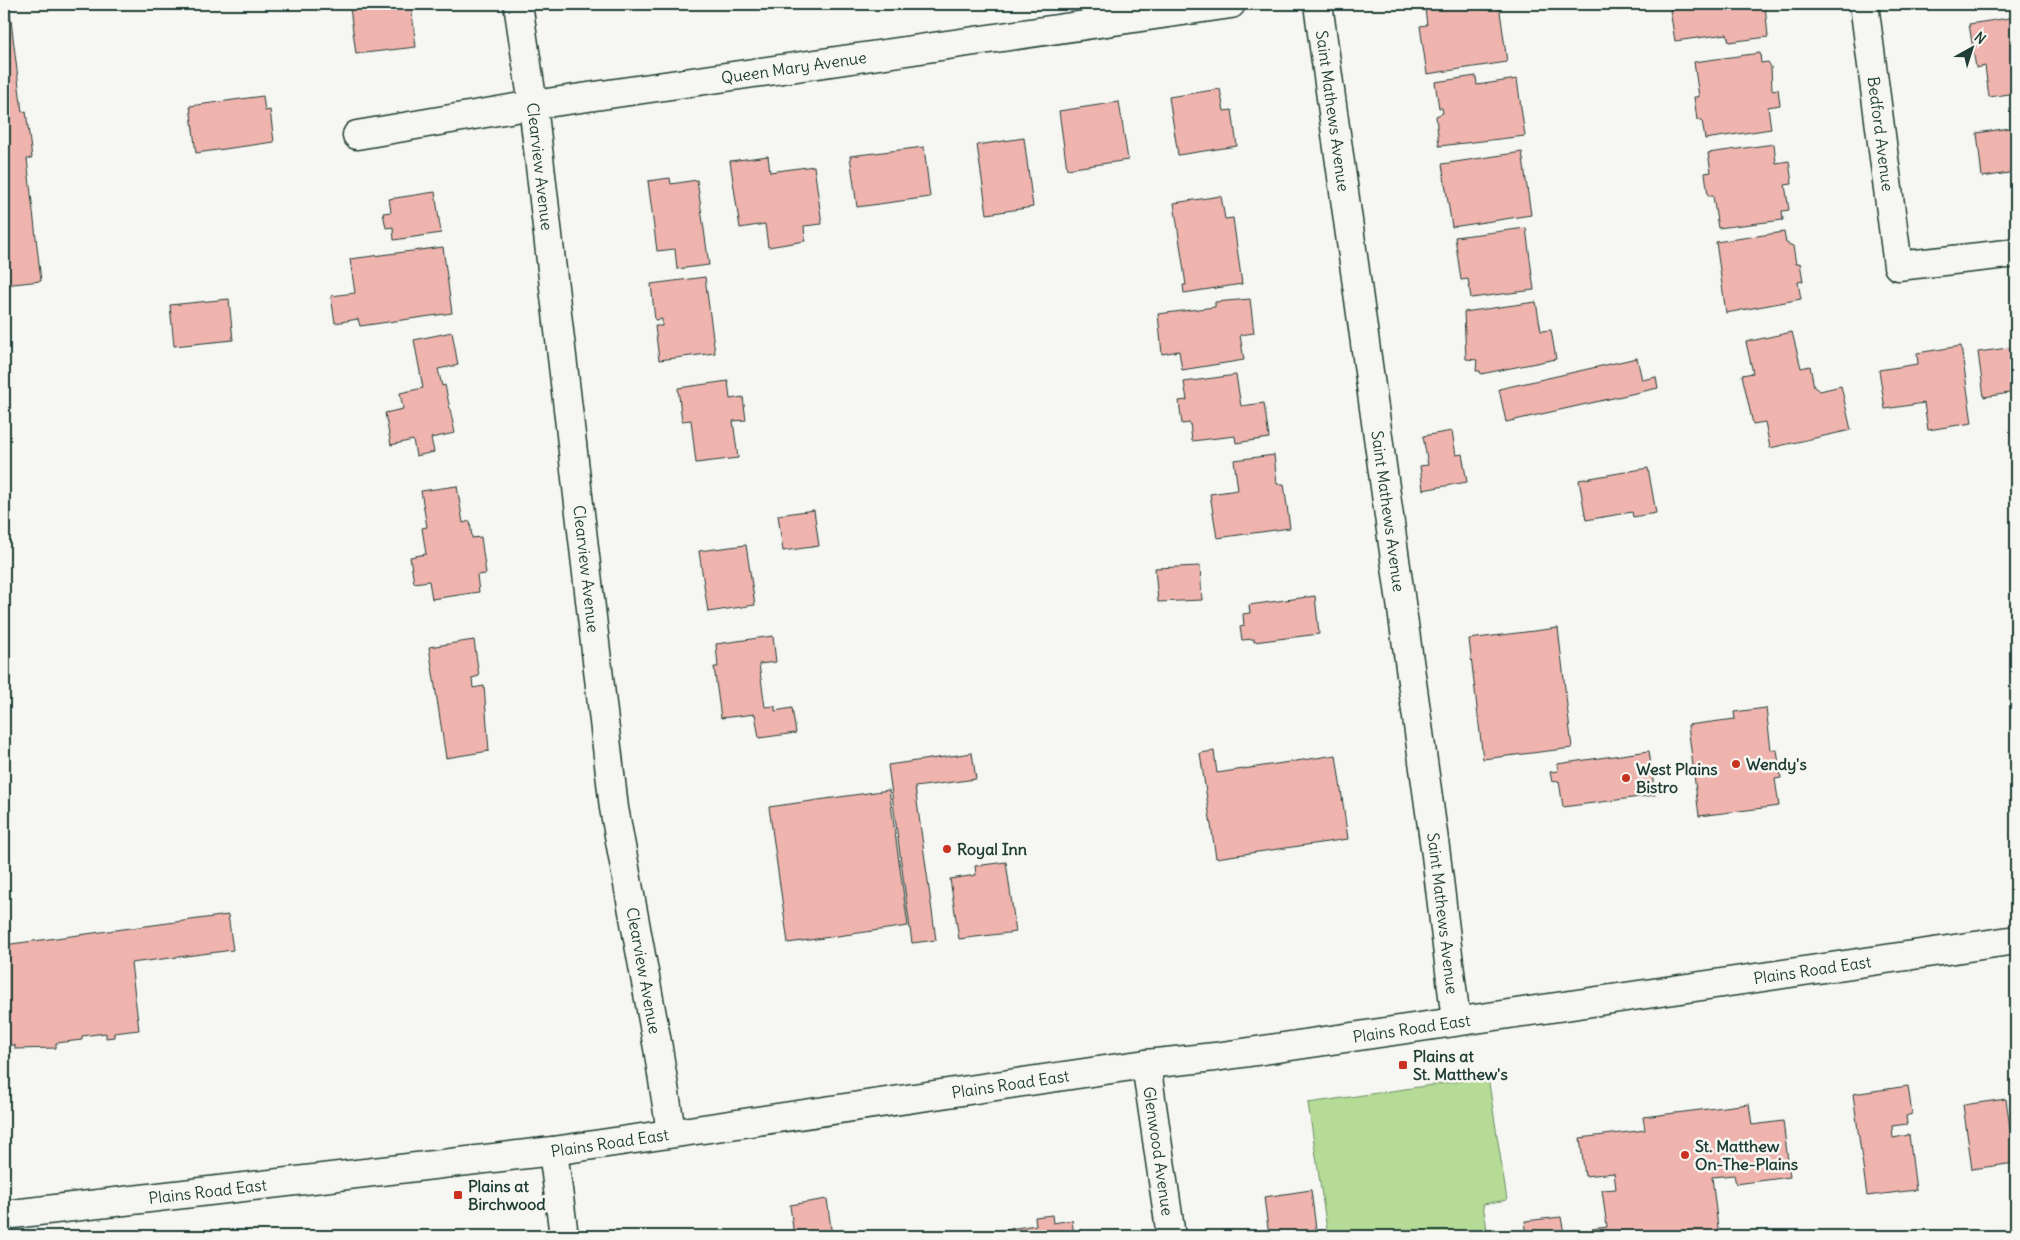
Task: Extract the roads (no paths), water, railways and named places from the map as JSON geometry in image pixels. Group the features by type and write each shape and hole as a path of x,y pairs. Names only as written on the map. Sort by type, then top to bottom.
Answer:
{"street":[{"name":"Clearview Avenue","path":"518,4 533,105 614,808 658,1048 671,1132"},
{"name":"Queen Mary Avenue","path":"358,135 533,105 1231,4"},
{"name":"Saint Mathews Avenue","path":"1318,4 1435,845 1456,1021"},
{"name":"Bedford Avenue","path":"1864,4 1898,266 2016,253"},
{"name":"Plains Road East","path":"4,1215 553,1151 671,1132 1146,1064 1216,1056 2016,940"},
{"name":"Glenwood Avenue","path":"1146,1064 1171,1236"},
{"path":"553,1151 564,1236"}],"place":[{"name":"Wendy's","path":"1736,764"},
{"name":"West Plains Bistro","path":"1626,778"},
{"name":"Royal Inn","path":"947,849"},
{"name":"Plains at St. Matthew's","path":"1403,1065"},
{"name":"St. Matthew On-The-Plains","path":"1685,1155"},
{"name":"Plains at Birchwood","path":"458,1195"}]}
